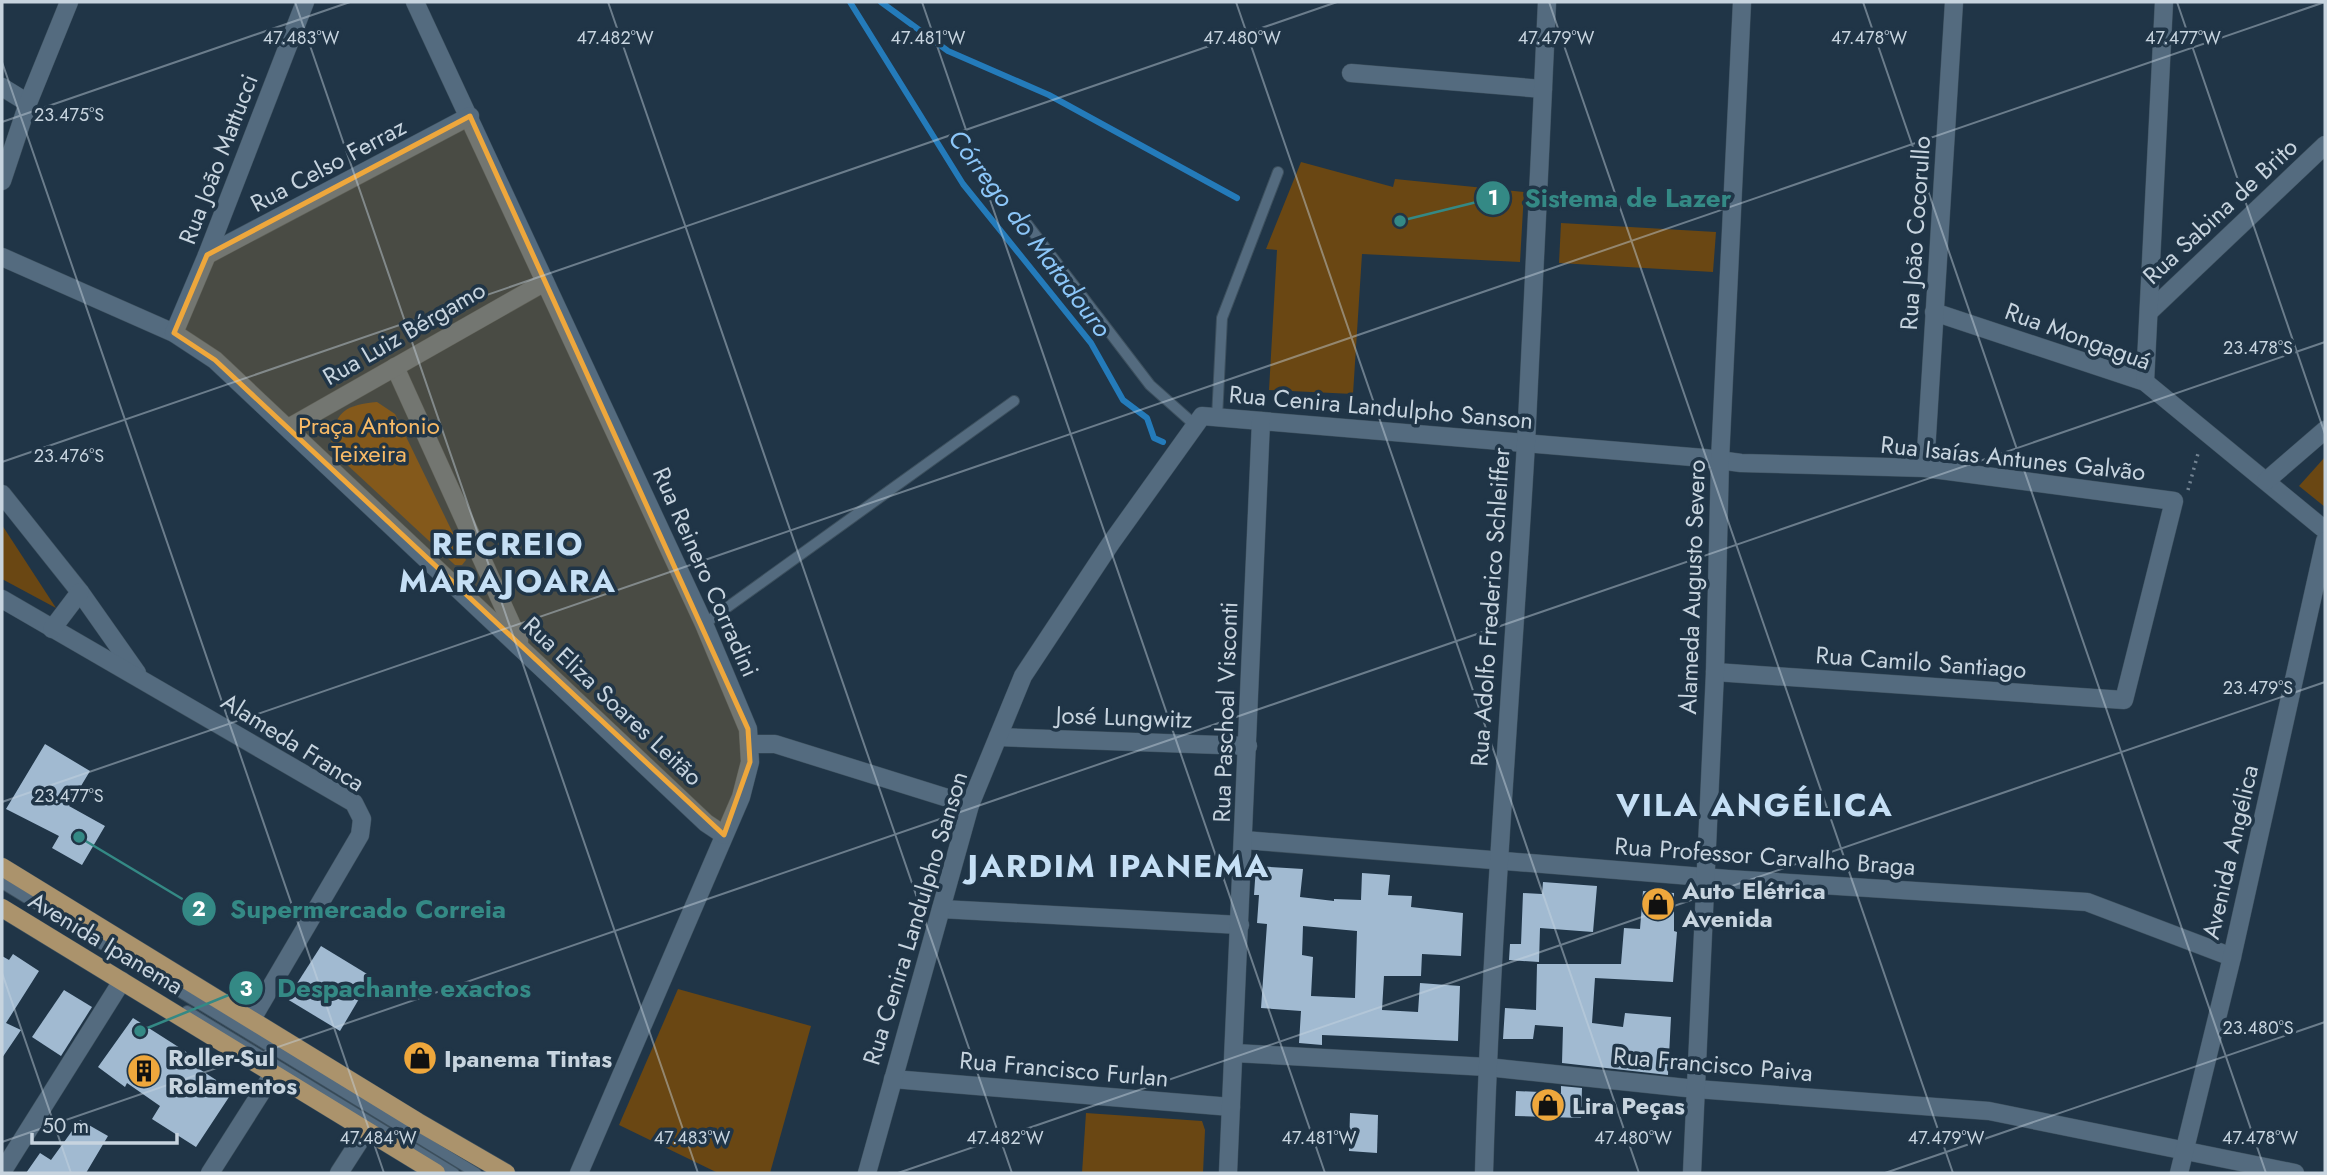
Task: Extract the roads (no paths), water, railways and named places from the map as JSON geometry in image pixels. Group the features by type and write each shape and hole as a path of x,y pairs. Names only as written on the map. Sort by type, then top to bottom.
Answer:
{"main road":[{"name":"Avenida Ipanema","path":"2,867 506,1173"},
{"name":"Avenida Ipanema","path":"2,908 436,1173"}],"street":[{"path":"2,181 28,103 69,2"},
{"name":"Rua João Mattucci","path":"174,333 305,2"},
{"name":"Rua Reinero Corradini","path":"415,2 704,624 748,729 750,762 741,797 579,1173"},
{"name":"Rua Adolfo Frederico Schleiffer","path":"1484,1173 1498,861 1526,444 1547,2"},
{"name":"Alameda Augusto Severo","path":"1692,1173 1715,672 1720,460 1742,2"},
{"name":"Rua João Cocorullo","path":"1925,468 1954,2"},
{"path":"2145,382 2165,2"},
{"path":"1351,73 1543,89"},
{"path":"2,87 28,103"},
{"name":"Rua Celso Ferraz","path":"207,255 470,117"},
{"name":"Rua Sabina de Brito","path":"2149,312 2325,145"},
{"name":"Rua Eliza Soares Leitão","path":"2,257 174,333 215,360 706,823 724,835"},
{"name":"Rua Luiz Bérgamo","path":"288,428 545,282"},
{"name":"Rua Mongaguá","path":"1934,312 2145,382 2325,530"},
{"path":"395,367 523,650"},
{"name":"Rua Cenira Landulpho Sanson","path":"867,1173 970,805 1023,676 1111,543 1202,416 1720,460"},
{"name":"Rua Paschoal Visconti","path":"1228,1173 1261,421"},
{"path":"2266,481 2325,430"},
{"name":"Rua Isaías Antunes Galvão","path":"1720,460 1741,463 1925,468 2174,501 2124,700"},
{"name":"Alameda Franca","path":"2,494 80,592 141,680"},
{"name":"Avenida Angélica","path":"2179,1173 2325,541"},
{"path":"52,629 80,592"},
{"name":"Alameda Franca","path":"2,599 354,803 362,819 360,835 252,1019"},
{"name":"Rua Camilo Santiago","path":"1715,672 2124,700"},
{"name":"José Lungwitz","path":"998,737 1248,746"},
{"path":"750,744 775,744 970,805"},
{"name":"Rua Professor Carvalho Braga","path":"1244,841 2087,902 2231,957"},
{"path":"941,909 1240,925"},
{"path":"2,1172 122,981"},
{"name":"Rua Francisco Paiva","path":"1234,1052 1487,1067 1696,1089 1989,1111 2295,1173"},
{"path":"210,1173 273,1074"},
{"name":"Rua Francisco Furlan","path":"892,1080 1231,1107"},
{"path":"339,1173 366,1130"}],"lane":[{"path":"1217,418 1222,318 1278,172"},
{"path":"1027,224 1150,386 1195,425"},
{"path":"704,624 1014,401"},
{"path":"2,883 476,1173"},
{"path":"2,899 454,1173"}],"waterway":[{"name":"Córrego do Matadouro","path":"850,2 963,184 1091,343 1123,400 1147,418 1154,438 1163,442"},
{"path":"881,2 948,51 1049,95 1237,198"}],"place":[{"name":"Sistema de Lazer","path":"1400,221"},
{"name":"Supermercado Correia","path":"79,837"},
{"name":"Auto Elétrica Avenida","path":"1658,904"},
{"name":"Despachante exactos","path":"140,1031"},
{"name":"Ipanema Tintas","path":"420,1058"},
{"name":"Roller-Sul Rolamentos","path":"144,1071"},
{"name":"Lira Peças","path":"1548,1105"}],"district":[{"name":"RECREIO MARAJOARA","path":"508,562"},
{"name":"VILA ANGÉLICA","path":"1755,805"},
{"name":"JARDIM IPANEMA","path":"1119,866"}],"park label":[{"name":"Praça Antonio Teixeira","path":"369,439"}]}
